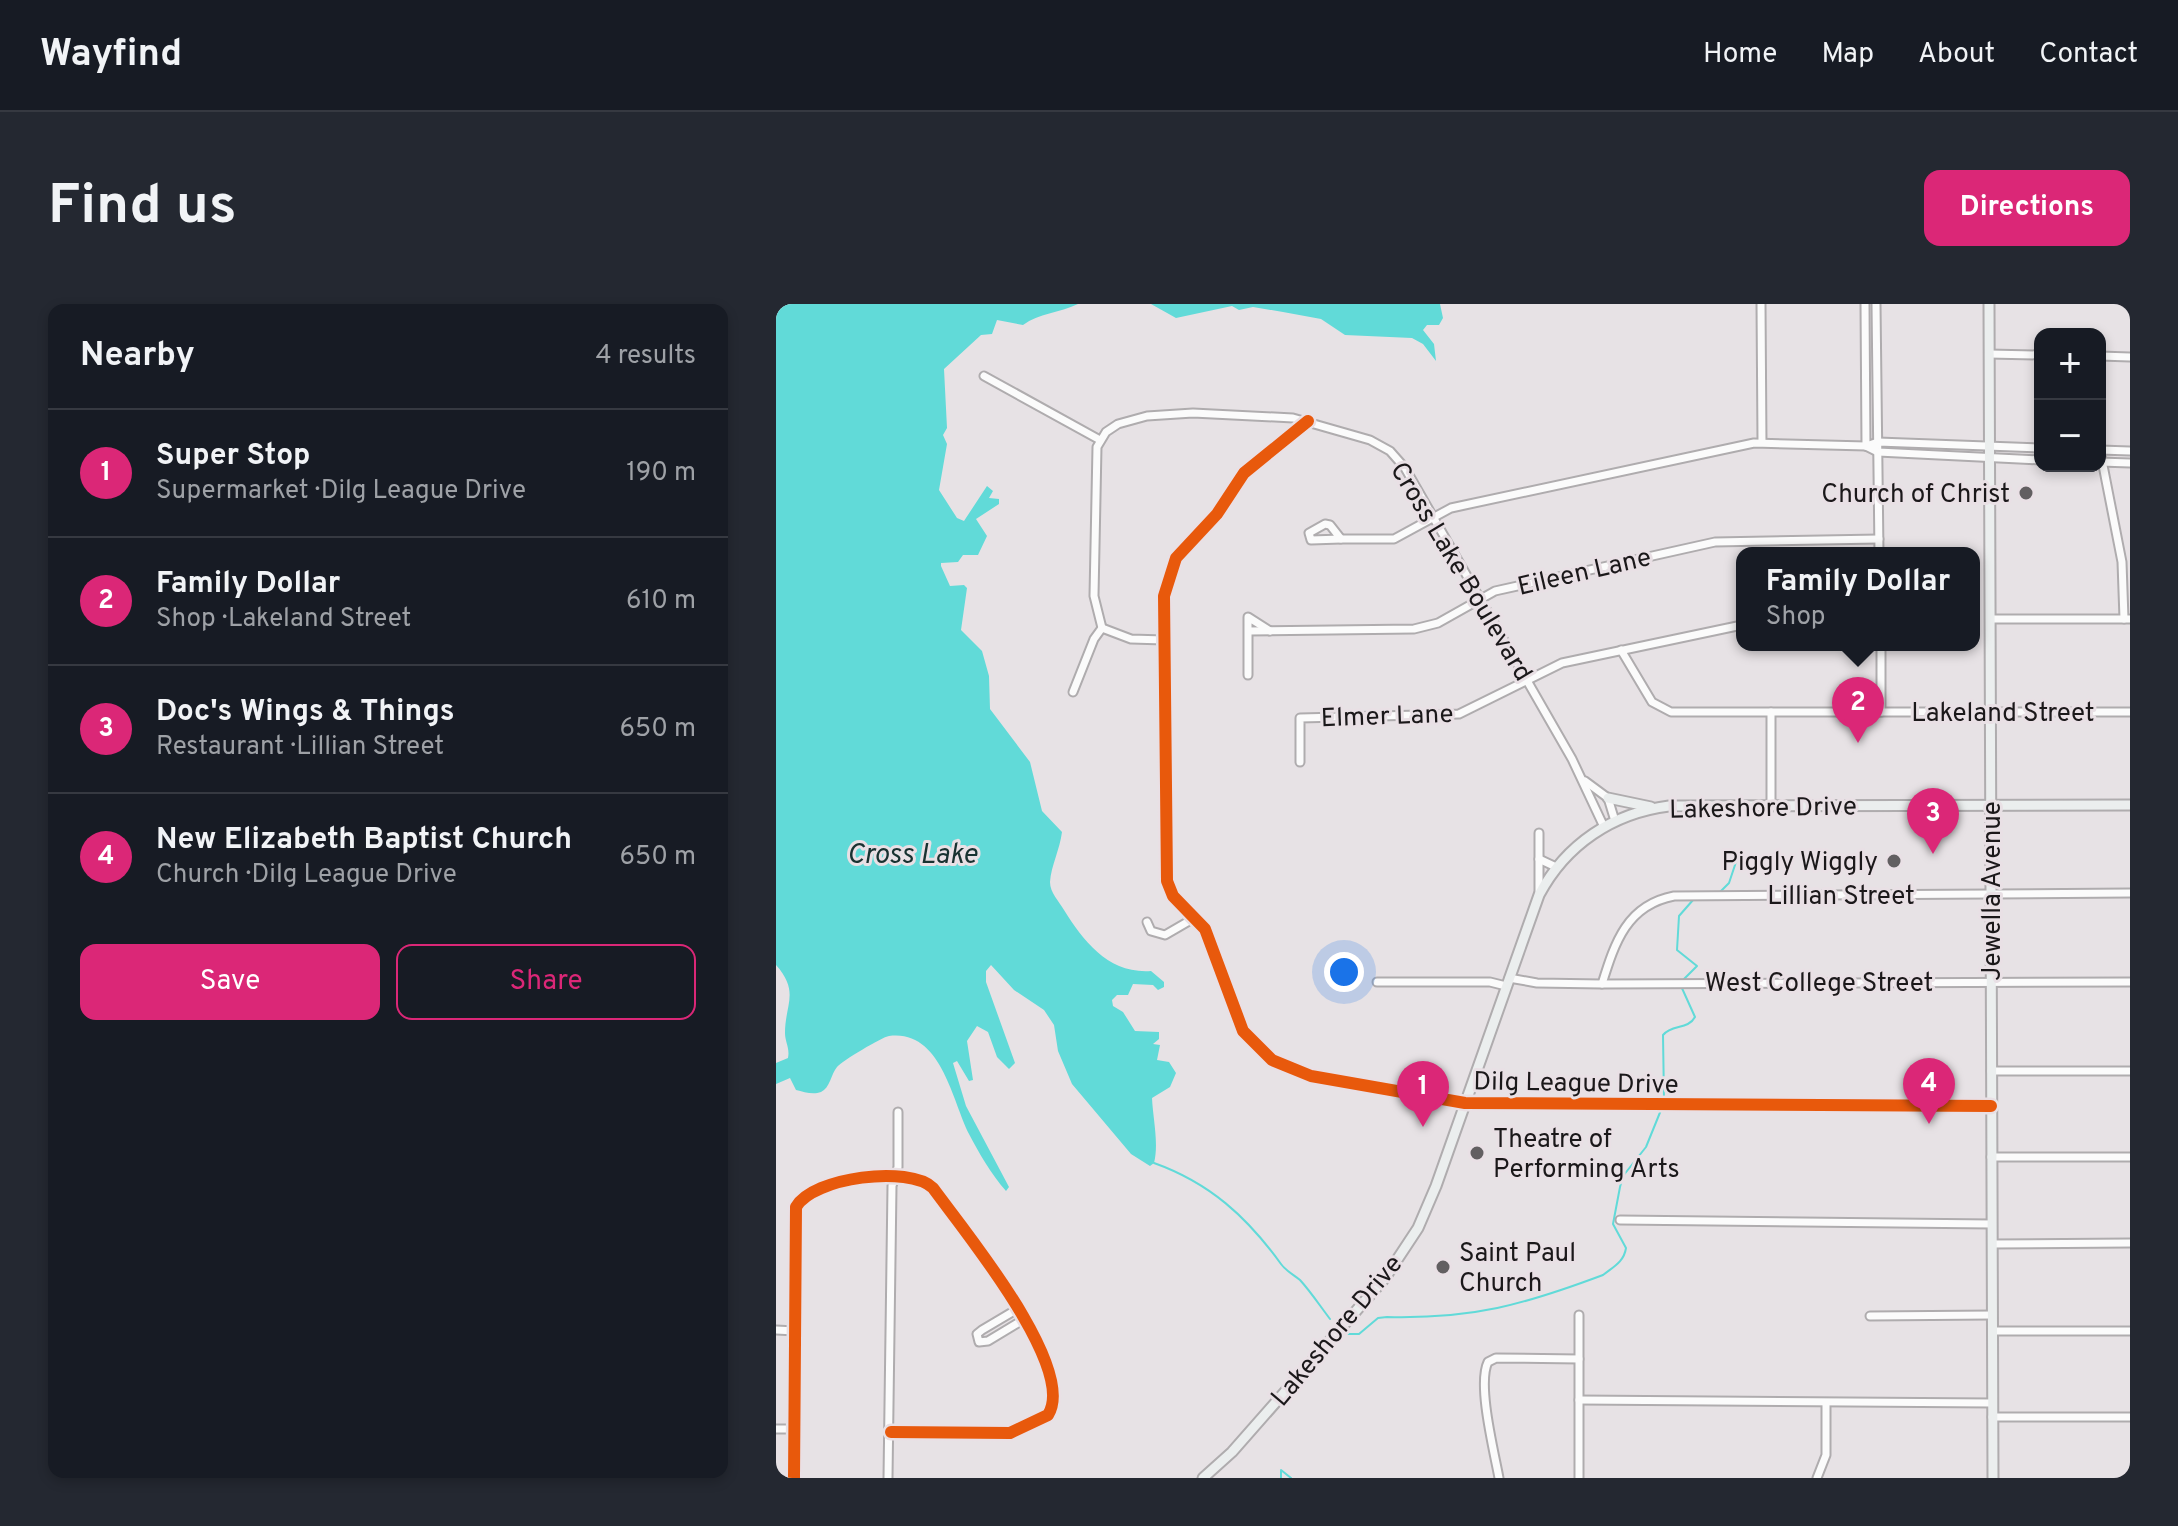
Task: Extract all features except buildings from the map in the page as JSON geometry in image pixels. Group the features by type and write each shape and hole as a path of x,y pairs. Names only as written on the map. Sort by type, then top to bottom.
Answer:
{"main road":[{"name":"Jewella Avenue","path":"1989,304 1993,1478"},
{"path":"1605,796 1654,808"},
{"name":"Lakeshore Drive","path":"1203,1478 1232,1452 1395,1265 1427,1210 1539,895 1556,867 1579,843 1615,821 1654,808 2130,805"}],"street":[{"path":"1761,304 1762,442"},
{"path":"1865,304 1866,446"},
{"path":"1876,304 1879,547"},
{"path":"1989,354 2034,355"},
{"path":"2106,356 2130,357"},
{"path":"984,376 1100,440 1094,596 1102,628"},
{"name":"Cross Lake Boulevard","path":"1100,440 1125,421 1167,414 1255,414 1308,421 1356,434 1384,447 1405,468 1583,779 1592,806 1604,827"},
{"name":"Dilg League Drive","path":"1308,421 1244,473 1217,514 1176,558 1165,588 1167,881 1173,896 1196,917 1209,937 1236,1018 1252,1042 1272,1060 1311,1076 1465,1103 1991,1106"},
{"path":"1341,539 1399,538 1432,516 1466,505 1762,442 1866,446 1878,442 2034,448"},
{"path":"1866,446 1878,452 2034,460"},
{"path":"2106,450 2130,451"},
{"path":"2106,462 2130,463"},
{"path":"1990,619 2127,619 2122,562 2103,472"},
{"name":"Eileen Lane","path":"1249,631 1423,628 1495,591 1715,542 1879,539"},
{"path":"1248,675 1251,615 1270,631"},
{"name":"Elmer Lane","path":"1300,762 1300,718 1451,716 1477,707 1562,663 1736,626"},
{"path":"1102,628 1131,639 1164,640"},
{"path":"1073,692 1094,639 1102,628"},
{"name":"Lakeland Street","path":"1621,650 1647,696 1666,711 2130,712"},
{"path":"1881,651 1881,712"},
{"path":"1771,712 1771,805"},
{"name":"Cross Lake Boulevard","path":"1583,779 1605,796"},
{"path":"1592,806 1606,805 1605,796"},
{"path":"1605,796 1615,821"},
{"path":"1539,833 1539,895"},
{"path":"1539,859 1556,867"},
{"name":"Lillian Street","path":"1602,984 1624,925 1642,908 1664,898 2130,893"},
{"path":"1147,922 1151,931 1165,935 1196,917"},
{"name":"West College Street","path":"1377,982 2130,982"},
{"path":"1991,1071 2130,1071"},
{"path":"888,1478 892,1186 898,1112"},
{"path":"1991,1157 2130,1157"},
{"path":"794,1478 796,1207 801,1199 849,1178 918,1179 929,1184 1026,1318 1054,1393 1048,1415 1016,1431 891,1432"},
{"path":"1620,1220 1992,1224"},
{"path":"1992,1244 2130,1243"},
{"path":"1019,1308 977,1334 979,1342 988,1341 1026,1318"},
{"path":"1579,1315 1579,1478"},
{"path":"1870,1316 1992,1315"},
{"path":"776,1330 795,1331"},
{"path":"1992,1331 2130,1331"},
{"path":"1499,1478 1483,1370 1488,1362 1496,1358 1579,1359"},
{"path":"1579,1400 1992,1403"},
{"path":"1817,1478 1826,1455 1826,1403"},
{"path":"1992,1417 2130,1417"},
{"path":"776,1429 795,1429"}],"water":[{"name":"Cross Lake","path":"776,304 1078,304 1023,325 997,320 992,334 981,335 944,369 947,428 943,435 947,444 939,490 957,518 964,521 987,486 993,491 989,498 999,499 999,504 976,519 987,536 978,555 963,555 958,562 941,563 941,566 950,586 964,585 967,588 961,630 982,651 989,676 990,709 1030,762 1042,811 1062,832 1051,876 1053,893 1080,933 1099,954 1122,967 1151,971 1164,982 1164,987 1158,990 1153,985 1133,984 1128,995 1117,995 1112,1000 1113,1006 1123,1012 1135,1031 1159,1032 1159,1039 1153,1044 1160,1045 1157,1060 1169,1062 1176,1073 1170,1087 1152,1098 1156,1147 1154,1163 1150,1166 1131,1154 1072,1084 1058,1051 1054,1025 1044,1010 1014,990 991,965 986,971 986,982 1015,1063 1009,1069 997,1057 988,1032 977,1026 967,1041 973,1080 969,1081 957,1061 953,1063 966,1106 1009,1187 1006,1191 969,1134 950,1086 933,1055 907,1037 885,1037 854,1055 837,1067 821,1092 796,1090 790,1078 776,1084 776,1063 788,1058 785,1033 790,998 788,983 776,965"},
{"path":"1151,304 1440,304 1443,318 1439,325 1427,325 1423,330 1434,344 1436,361 1423,344 1412,338 1345,335 1321,319 1253,307 1239,310 1232,306 1176,318"}],"waterway":[{"path":"1720,892 1729,883 1736,862 1749,857"},
{"path":"1684,979 1697,966 1677,950 1679,916 1693,900"},
{"path":"1664,1100 1663,1035 1688,1024 1695,1017 1681,986"},
{"path":"1347,1334 1359,1334 1378,1318 1446,1316 1497,1308 1603,1275 1625,1253 1626,1248 1613,1224 1623,1176 1646,1147 1661,1110"},
{"path":"1154,1163 1193,1181 1226,1203 1255,1231 1283,1266 1300,1280 1330,1319"},
{"path":"1281,1470 1291,1478"},
{"path":"1281,1471 1281,1478"}],"cycle path":[{"path":"1308,421 1244,473 1217,514 1176,558 1164,596 1167,881 1173,896 1205,929 1243,1031 1272,1060 1311,1076 1465,1103 1991,1106"},
{"path":"794,1478 796,1207 821,1188 884,1176 921,1181 933,1188 1013,1299 1047,1365 1053,1393 1048,1415 1010,1433 891,1432"}],"place":[{"name":"Church of Christ","path":"2026,493"},
{"name":"Family Dollar","path":"1858,743"},
{"name":"Doc's Wings & Things","path":"1933,854"},
{"name":"Piggly Wiggly","path":"1894,861"},
{"name":"New Elizabeth Baptist Church","path":"1929,1124"},
{"name":"Super Stop","path":"1423,1127"},
{"name":"Theatre of Performing Arts","path":"1477,1153"},
{"name":"Saint Paul Church","path":"1443,1267"}]}
